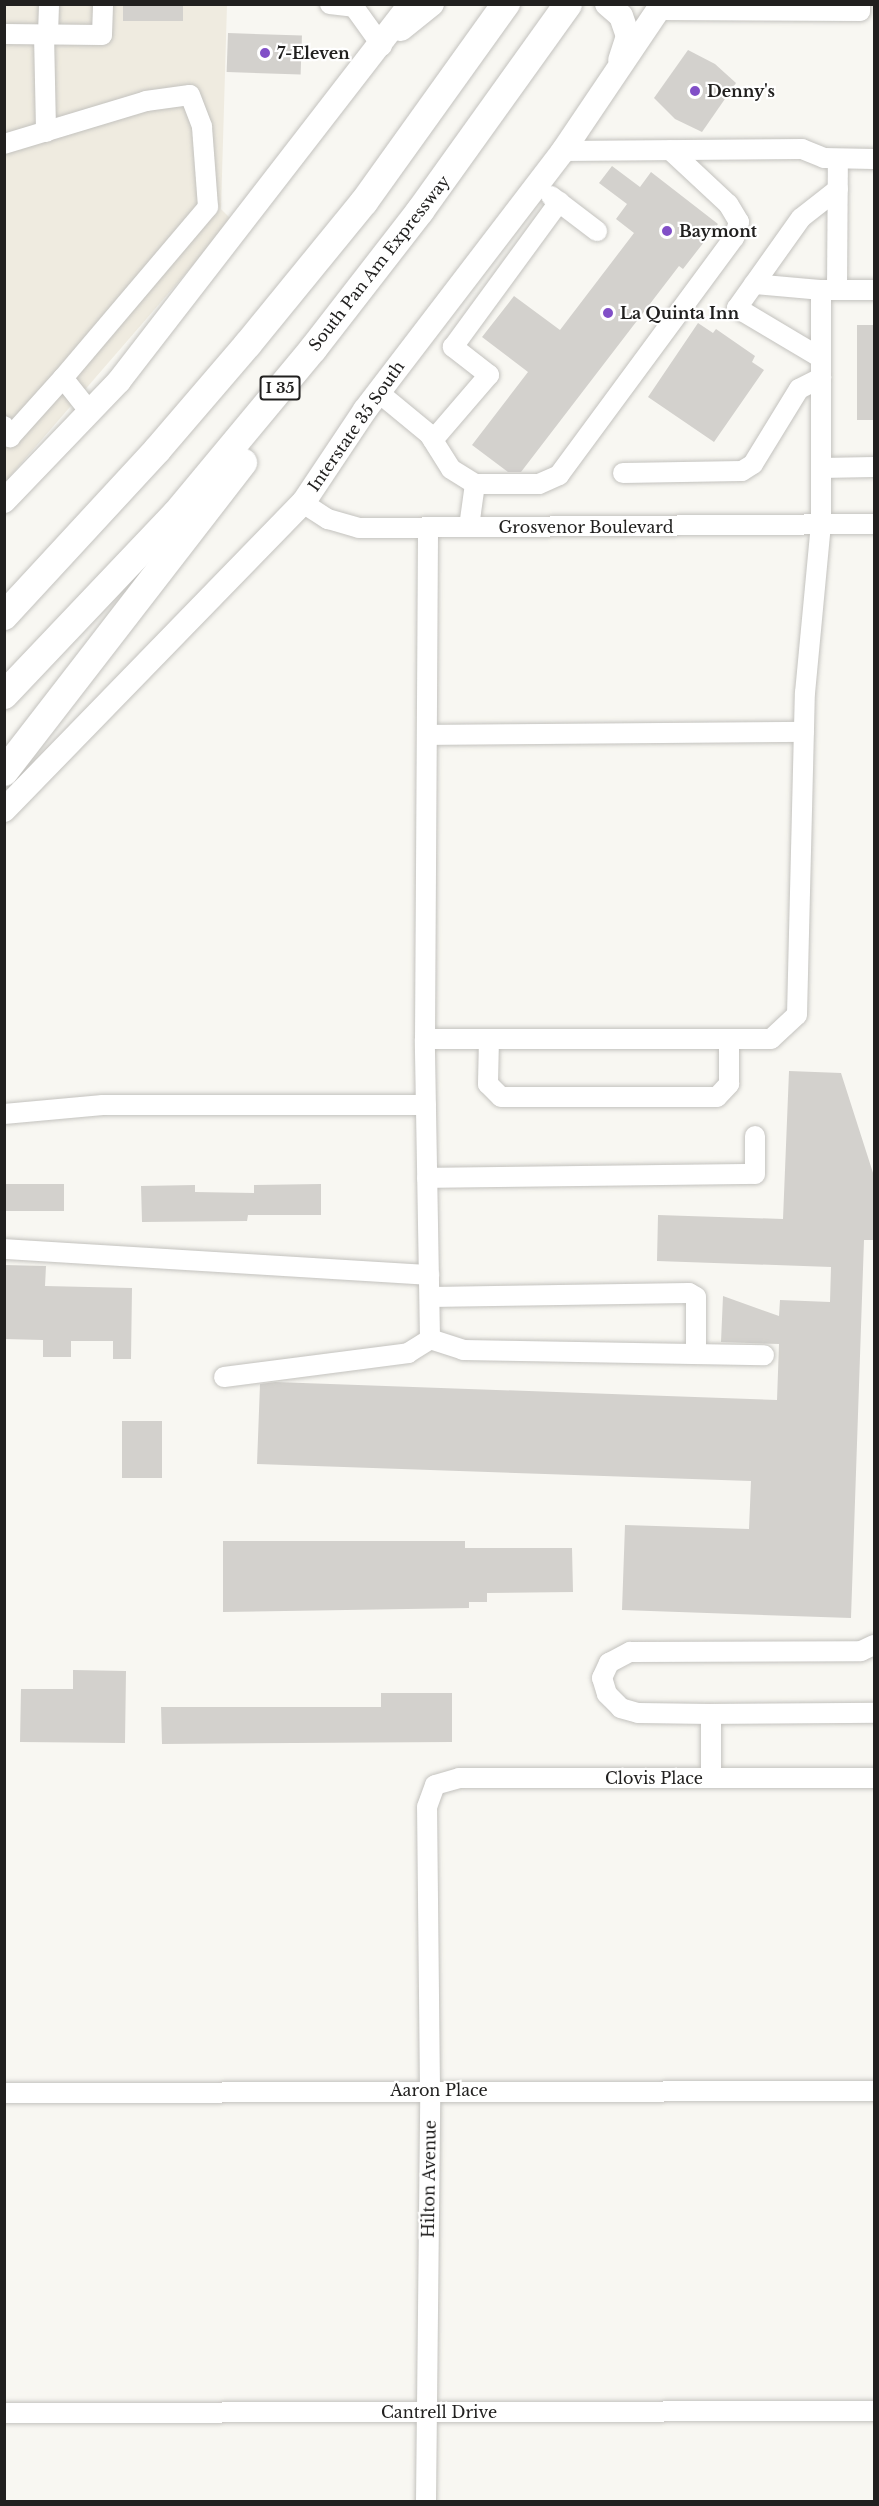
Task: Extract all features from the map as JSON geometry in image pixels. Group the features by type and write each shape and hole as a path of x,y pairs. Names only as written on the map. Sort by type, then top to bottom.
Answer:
{"highway":[{"path":"4,616 248,344 364,202 506,4"},
{"name":"South Pan Am Expressway","path":"4,695 176,514 313,349 420,211 532,59 568,4"},
{"path":"4,772 344,335 420,211"}],"main road":[{"path":"607,4 621,16 628,36 616,74"},
{"path":"4,501 119,381 415,5"},
{"name":"Interstate 35 South","path":"4,810 303,503 378,392 563,151 660,7"}],"street":[{"path":"46,132 46,34 49,4"},
{"path":"4,34 102,35 103,4"},
{"path":"330,4 354,6 385,42"},
{"path":"660,7 860,11 860,4"},
{"path":"4,144 146,101 190,95 202,127 208,207 63,378 6,435"},
{"path":"563,151 802,149 837,159 874,159"},
{"path":"378,392 433,440 451,469 475,484 539,484 559,475 734,238 739,222 728,204 670,150"},
{"path":"425,1039 771,1039 797,1015 804,732 821,525 821,358 829,290 837,189 837,159"},
{"path":"537,185 597,231"},
{"path":"821,358 737,308 801,218 837,189"},
{"path":"433,440 489,375 453,347 559,202"},
{"path":"754,284 829,290 874,290"},
{"path":"63,378 90,412"},
{"path":"623,473 742,471 753,464 799,389 821,378"},
{"path":"821,468 874,467"},
{"path":"469,527 475,484"},
{"name":"Grosvenor Boulevard","path":"303,503 328,519 359,528 874,524"},
{"path":"428,528 429,735 425,1039 430,1339"},
{"path":"429,735 804,732"},
{"path":"489,1039 488,1084 501,1097 717,1097 729,1084 729,1039"},
{"path":"4,1114 102,1105 426,1105"},
{"path":"427,1178 755,1174 755,1136"},
{"path":"4,1249 429,1275"},
{"path":"430,1297 689,1293 696,1298 696,1353"},
{"path":"430,1339 463,1350 764,1355"},
{"path":"224,1377 408,1353 430,1339"},
{"path":"874,1645 861,1651 630,1652 609,1664 602,1678 607,1694 621,1708 638,1713 874,1713"},
{"path":"711,1714 711,1778"},
{"name":"Clovis Place","path":"435,1785 459,1778 874,1778"},
{"name":"Hilton Avenue","path":"426,2502 430,2090 427,1808 435,1785"},
{"name":"Aaron Place","path":"4,2093 430,2090 874,2091"},
{"name":"Cantrell Drive","path":"4,2413 874,2411"}],"shaded area":[{"path":"5,5 227,5 221,209 232,220 5,482"}],"building":[{"path":"123,4 183,4 183,21 123,21"},
{"name":"7-Eleven","path":"228,33 302,36 301,75 227,72"},
{"name":"Denny's","path":"688,50 715,64 736,83 702,132 675,119 654,98"},
{"name":"La Quinta Inn","path":"612,166 640,187 651,172 718,224 683,269 679,266 521,472 508,472 472,445 528,372 482,337 514,296 560,330 634,233 616,219 627,204 599,183"},
{"path":"698,323 713,333 716,329 755,356 752,362 764,370 714,442 648,397"},
{"path":"857,325 874,325 874,420 857,420"},
{"path":"789,1071 841,1073 874,1176 874,1240 864,1240 851,1618 622,1610 625,1525 749,1529 751,1481 257,1464 260,1384 275,1382 777,1400 779,1344 721,1342 723,1296 779,1316 780,1300 830,1302 831,1267 657,1261 658,1215 783,1219"},
{"path":"4,1184 64,1184 64,1211 4,1211"},
{"path":"321,1184 321,1215 248,1215 247,1221 142,1222 141,1186 195,1185 195,1192 254,1193 254,1185"},
{"path":"4,1265 46,1266 45,1286 132,1288 131,1359 113,1359 113,1341 71,1341 71,1357 43,1357 43,1340 4,1339"},
{"path":"122,1421 162,1421 162,1478 122,1478"},
{"path":"223,1541 465,1541 465,1548 572,1548 573,1592 487,1593 487,1602 469,1602 469,1608 223,1612"},
{"path":"73,1670 126,1671 125,1743 20,1742 21,1689 73,1689"},
{"path":"381,1693 452,1693 452,1742 162,1744 161,1707 381,1707"}],"place":[{"name":"7-Eleven","path":"265,53"},
{"name":"Denny's","path":"695,91"},
{"name":"Baymont","path":"667,231"},
{"name":"La Quinta Inn","path":"608,313"}]}
